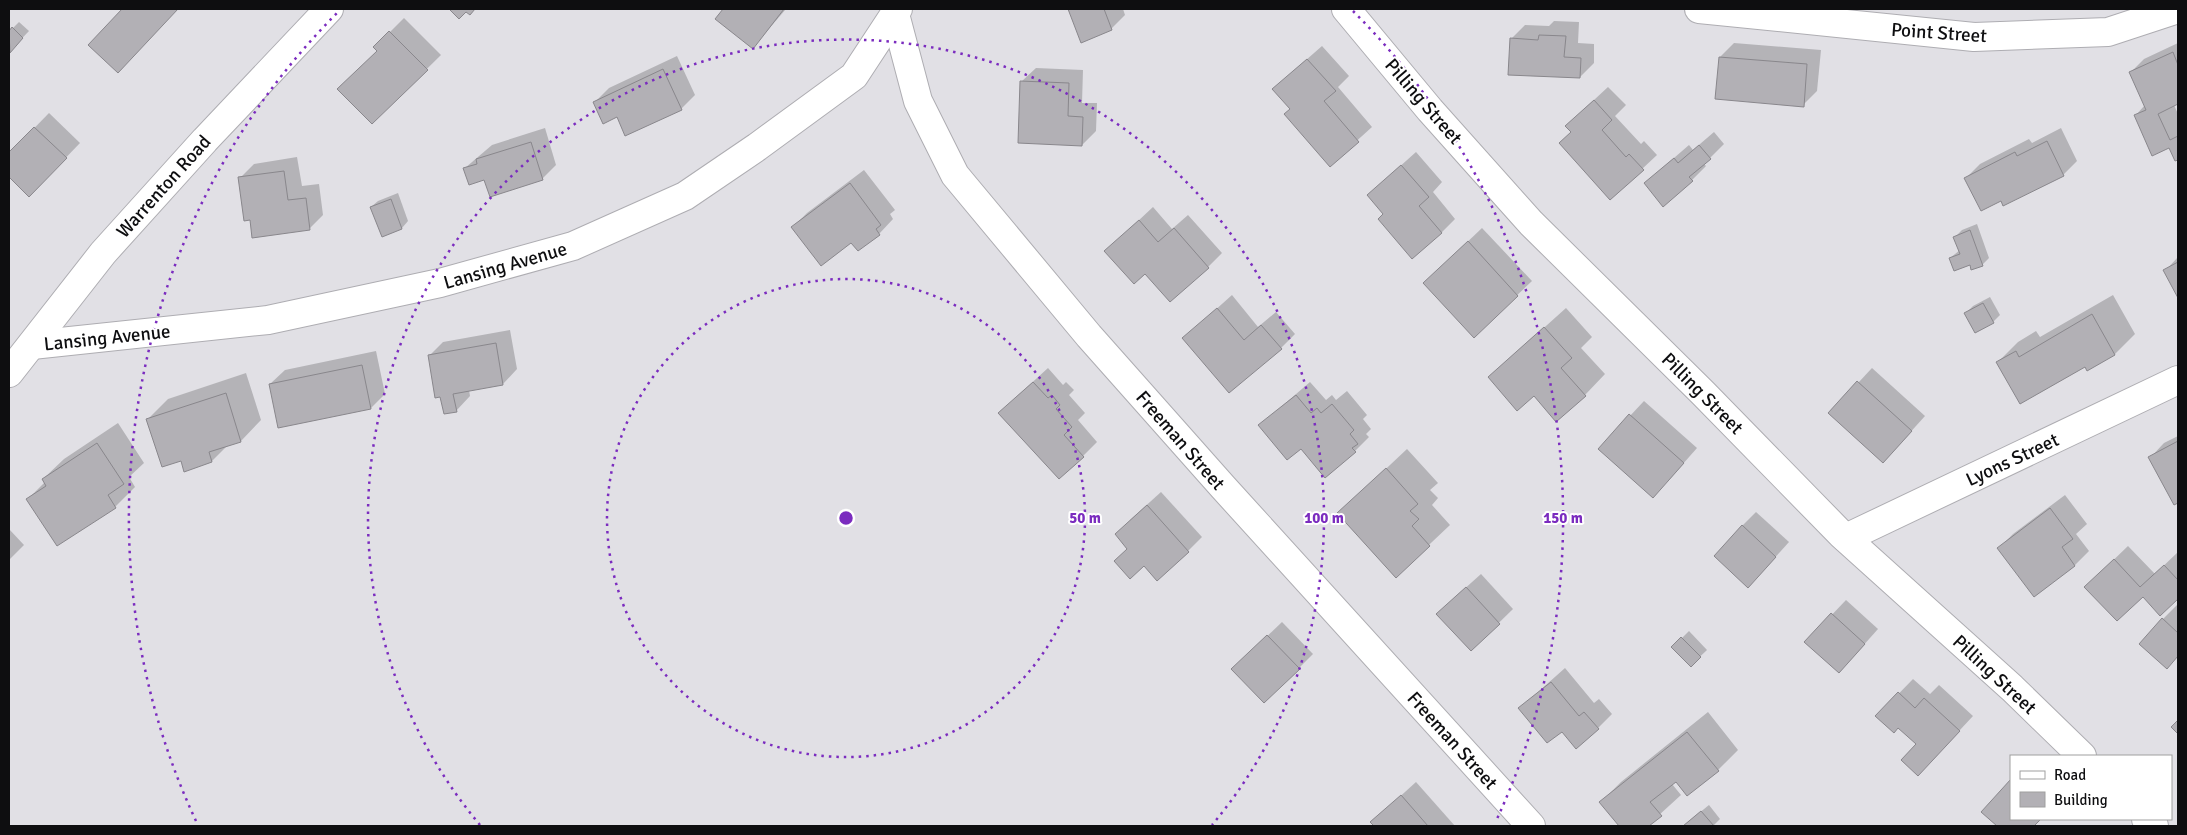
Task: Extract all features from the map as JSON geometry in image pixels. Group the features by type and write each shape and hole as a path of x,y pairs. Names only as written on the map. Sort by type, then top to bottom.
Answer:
{"street":[{"name":"Warrenton Road","path":"9,373 103,253 205,140 329,9"},
{"name":"Pilling Street","path":"1346,9 1430,110 1532,223 1846,538 2012,688 2081,755"},
{"name":"Point Street","path":"1698,9 1974,37 2108,32 2178,9"},
{"name":"Lansing Avenue","path":"32,345 268,320 440,283 573,246 685,196 757,147 854,76 897,11"},
{"name":"Freeman Street","path":"897,11 918,101 955,175 1089,336 1210,473 1531,826"},
{"name":"Lyons Street","path":"1846,538 2178,380"}],"building":[{"path":"122,9 178,9 118,73 88,45"},
{"path":"449,9 475,9 470,15 466,12 459,19"},
{"path":"723,9 784,9 753,49 715,19"},
{"path":"1068,9 1104,9 1112,30 1081,43"},
{"path":"12,27 23,38 10,53 9,31"},
{"path":"389,31 428,70 372,124 337,89 377,51 373,47"},
{"path":"1539,35 1566,36 1564,57 1581,58 1580,78 1508,75 1510,38 1538,40"},
{"path":"2173,52 2178,65 2178,104 2158,114 2170,140 2178,136 2178,160 2175,161 2169,148 2152,156 2134,115 2146,110 2129,72"},
{"path":"1719,57 1807,64 1804,107 1715,99"},
{"path":"1307,59 1336,91 1324,101 1359,142 1330,167 1284,114 1290,109 1272,89"},
{"path":"663,69 682,110 625,136 617,117 603,124 593,102"},
{"path":"1020,81 1069,83 1068,116 1083,117 1082,146 1018,143"},
{"path":"1594,100 1612,120 1602,130 1626,157 1629,154 1644,170 1610,200 1559,143 1571,132 1565,126"},
{"path":"34,127 67,158 29,197 9,177 9,152"},
{"path":"2047,141 2064,176 2003,206 2001,201 1981,211 1964,178 2015,152 2017,156"},
{"path":"531,142 543,180 490,197 484,180 469,185 463,168 477,164 476,159"},
{"path":"1699,145 1711,159 1689,177 1693,181 1663,207 1644,183 1674,158 1678,163"},
{"path":"1401,165 1429,197 1419,206 1442,233 1412,259 1378,219 1383,214 1367,195"},
{"path":"284,171 288,200 306,198 310,230 252,238 250,220 244,221 238,177"},
{"path":"850,183 881,225 876,229 880,235 858,251 851,243 821,266 791,227"},
{"path":"391,199 402,229 382,237 370,207"},
{"path":"1139,220 1158,242 1174,228 1209,268 1170,302 1145,274 1134,284 1104,251"},
{"path":"1970,230 1983,266 1971,270 1970,265 1954,271 1949,258 1960,254 1953,237"},
{"path":"1468,241 1518,296 1474,338 1423,283"},
{"path":"2178,262 2178,298 2163,270"},
{"path":"1983,303 1994,323 1975,333 1964,313"},
{"path":"1217,308 1244,340 1261,325 1282,349 1229,393 1182,338"},
{"path":"2092,314 2115,355 2087,371 2085,367 2020,404 1996,362 2016,351 2019,357"},
{"path":"1544,327 1572,358 1561,368 1586,396 1556,422 1534,396 1517,411 1488,377"},
{"path":"496,343 503,385 453,394 457,412 444,414 440,397 435,398 428,355"},
{"path":"362,365 371,409 278,428 269,384"},
{"path":"1857,381 1912,431 1883,463 1828,413"},
{"path":"1033,382 1048,398 1052,395 1060,405 1056,409 1072,427 1064,435 1084,457 1059,479 998,413"},
{"path":"226,393 241,442 209,452 212,462 184,472 181,461 162,467 146,419"},
{"path":"1296,395 1311,413 1317,408 1321,413 1332,404 1354,430 1350,434 1358,444 1352,448 1356,452 1325,478 1301,449 1287,460 1258,425"},
{"path":"1629,414 1684,463 1653,498 1598,449"},
{"path":"2178,441 2178,503 2174,505 2148,457"},
{"path":"97,443 124,484 108,495 116,508 57,546 26,499 46,486 42,479"},
{"path":"1386,468 1418,504 1410,511 1419,519 1412,526 1430,546 1396,578 1337,513"},
{"path":"1147,505 1189,552 1157,581 1144,566 1130,579 1114,561 1127,549 1115,534"},
{"path":"2050,508 2073,539 2062,547 2075,566 2034,597 1997,548"},
{"path":"1742,525 1776,557 1748,588 1714,556"},
{"path":"2114,559 2140,587 2164,565 2178,580 2178,599 2160,616 2143,597 2117,621 2084,587"},
{"path":"1466,587 1500,624 1471,651 1436,614"},
{"path":"1831,613 1865,644 1839,673 1804,642"},
{"path":"2162,618 2178,633 2178,656 2167,669 2139,644"},
{"path":"1267,635 1300,669 1264,703 1231,669"},
{"path":"1681,637 1701,657 1691,667 1671,647"},
{"path":"1551,682 1579,716 1584,712 1599,729 1576,749 1562,732 1547,743 1518,708"},
{"path":"1898,692 1915,708 1924,698 1960,731 1918,776 1901,760 1916,744 1898,728 1894,733 1875,716"},
{"path":"2178,720 2178,734 2171,727"},
{"path":"1687,732 1719,771 1687,796 1676,782 1650,802 1662,816 1649,826 1619,826 1599,802"},
{"path":"2010,780 2010,820 2040,820 2034,826 1997,826 1981,812"},
{"path":"1401,795 1428,826 1374,826 1370,822"},
{"path":"1701,811 1714,826 1683,826"}]}
